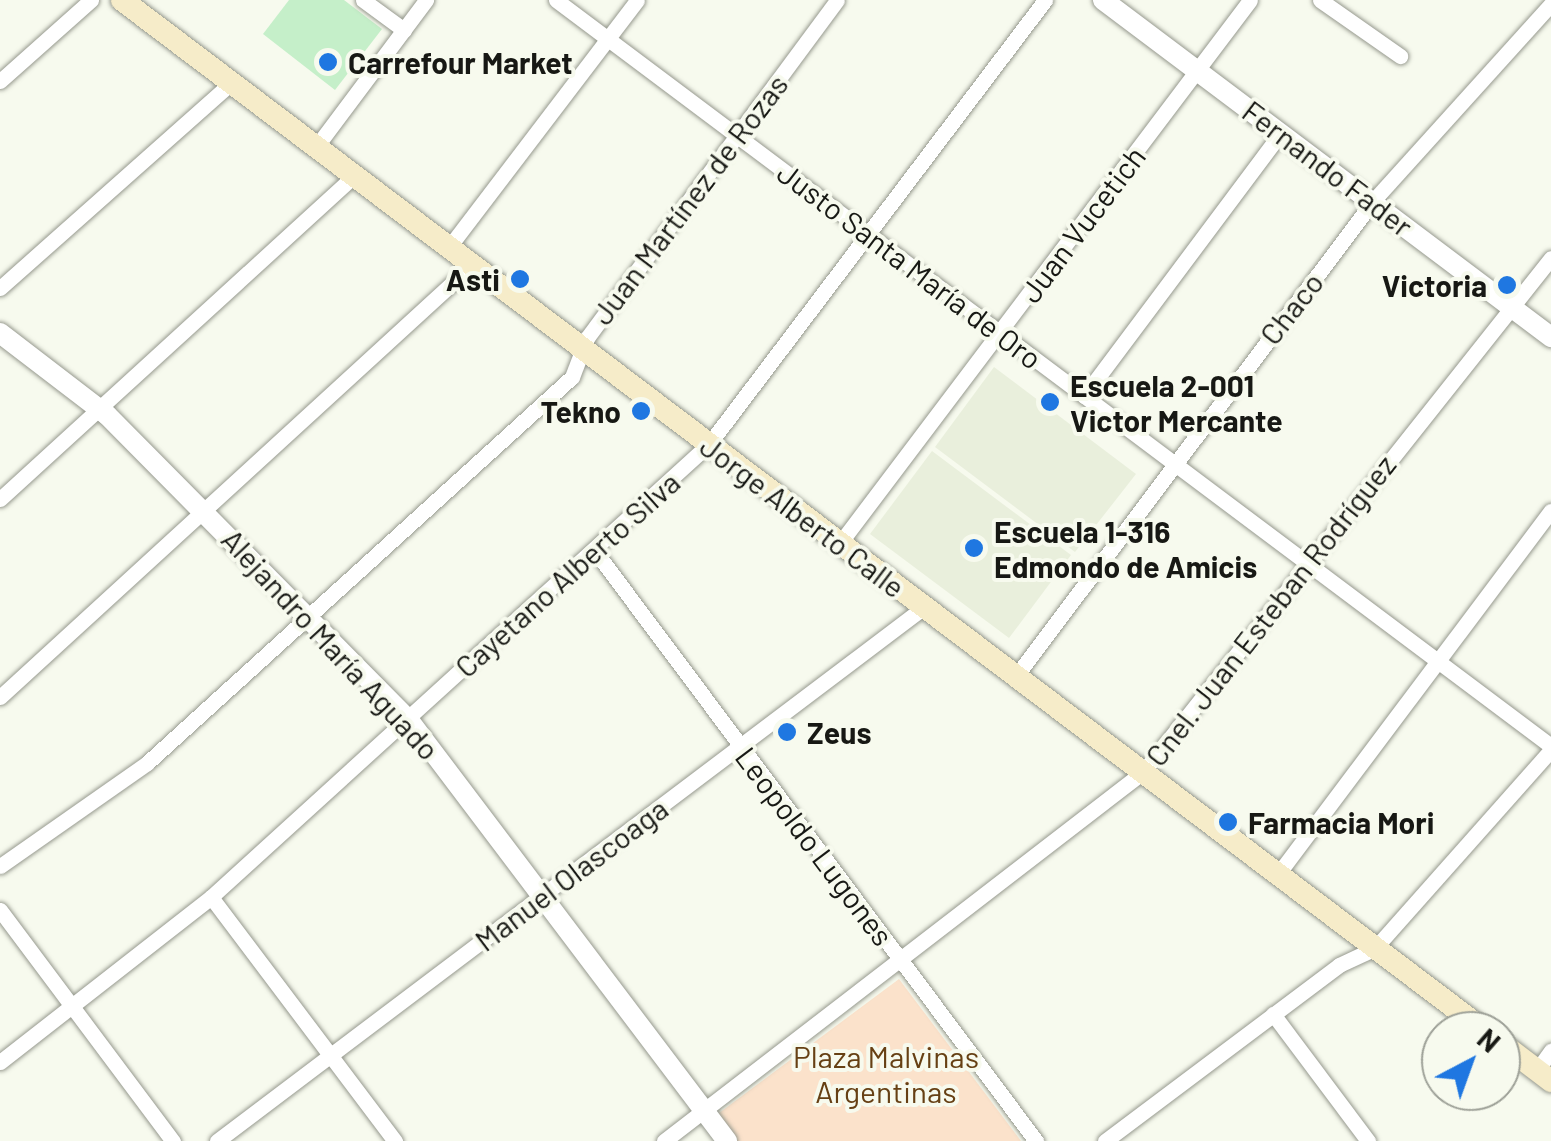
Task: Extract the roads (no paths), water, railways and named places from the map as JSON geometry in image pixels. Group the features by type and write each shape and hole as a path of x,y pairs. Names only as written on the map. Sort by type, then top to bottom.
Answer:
{"main road":[{"name":"Jorge Alberto Calle","path":"122,0 1459,1011"},
{"path":"1521,1054 1546,1067"}],"street":[{"path":"0,81 90,0"},
{"path":"364,0 404,30"},
{"path":"316,147 426,0"},
{"name":"Justo Santa María de Oro","path":"556,0 1551,748"},
{"path":"448,247 636,0"},
{"name":"Juan Martínez de Rozas","path":"0,866 147,764 572,378 582,348 838,0"},
{"name":"Cayetano Alberto Silva","path":"0,1062 211,897 709,444 1045,0"},
{"name":"Fernando Fader","path":"1103,0 1551,338"},
{"name":"Juan Vucetich","path":"840,543 1250,0"},
{"path":"1320,0 1400,56"},
{"name":"Chaco","path":"1016,676 1172,462 1373,201 1551,4"},
{"path":"0,288 231,83"},
{"path":"1084,396 1280,133"},
{"path":"0,499 354,176"},
{"name":"Cnel. Juan Esteban Rodríguez","path":"664,1141 1143,772 1508,306 1551,258"},
{"path":"0,697 472,265"},
{"name":"Alejandro María Aguado","path":"0,333 98,408 205,510 408,719 727,1141"},
{"path":"1278,874 1551,511"},
{"name":"Leopoldo Lugones","path":"595,551 1036,1141"},
{"name":"Manuel Olascoaga","path":"217,1141 924,607"},
{"path":"1105,1141 1273,1014 1376,948 1551,748"},
{"path":"211,897 395,1141"},
{"path":"0,910 174,1141"},
{"path":"1273,1014 1368,1141"}],"place":[{"name":"Carrefour Market","path":"328,62"},
{"name":"Asti","path":"520,279"},
{"name":"Victoria","path":"1507,285"},
{"name":"Escuela 2-001 Victor Mercante","path":"1050,402"},
{"name":"Tekno","path":"641,411"},
{"name":"Escuela 1-316 Edmondo de Amicis","path":"974,548"},
{"name":"Zeus","path":"787,732"},
{"name":"Farmacia Mori","path":"1228,822"}],"park label":[{"name":"Plaza Malvinas Argentinas","path":"886,1073"}]}
